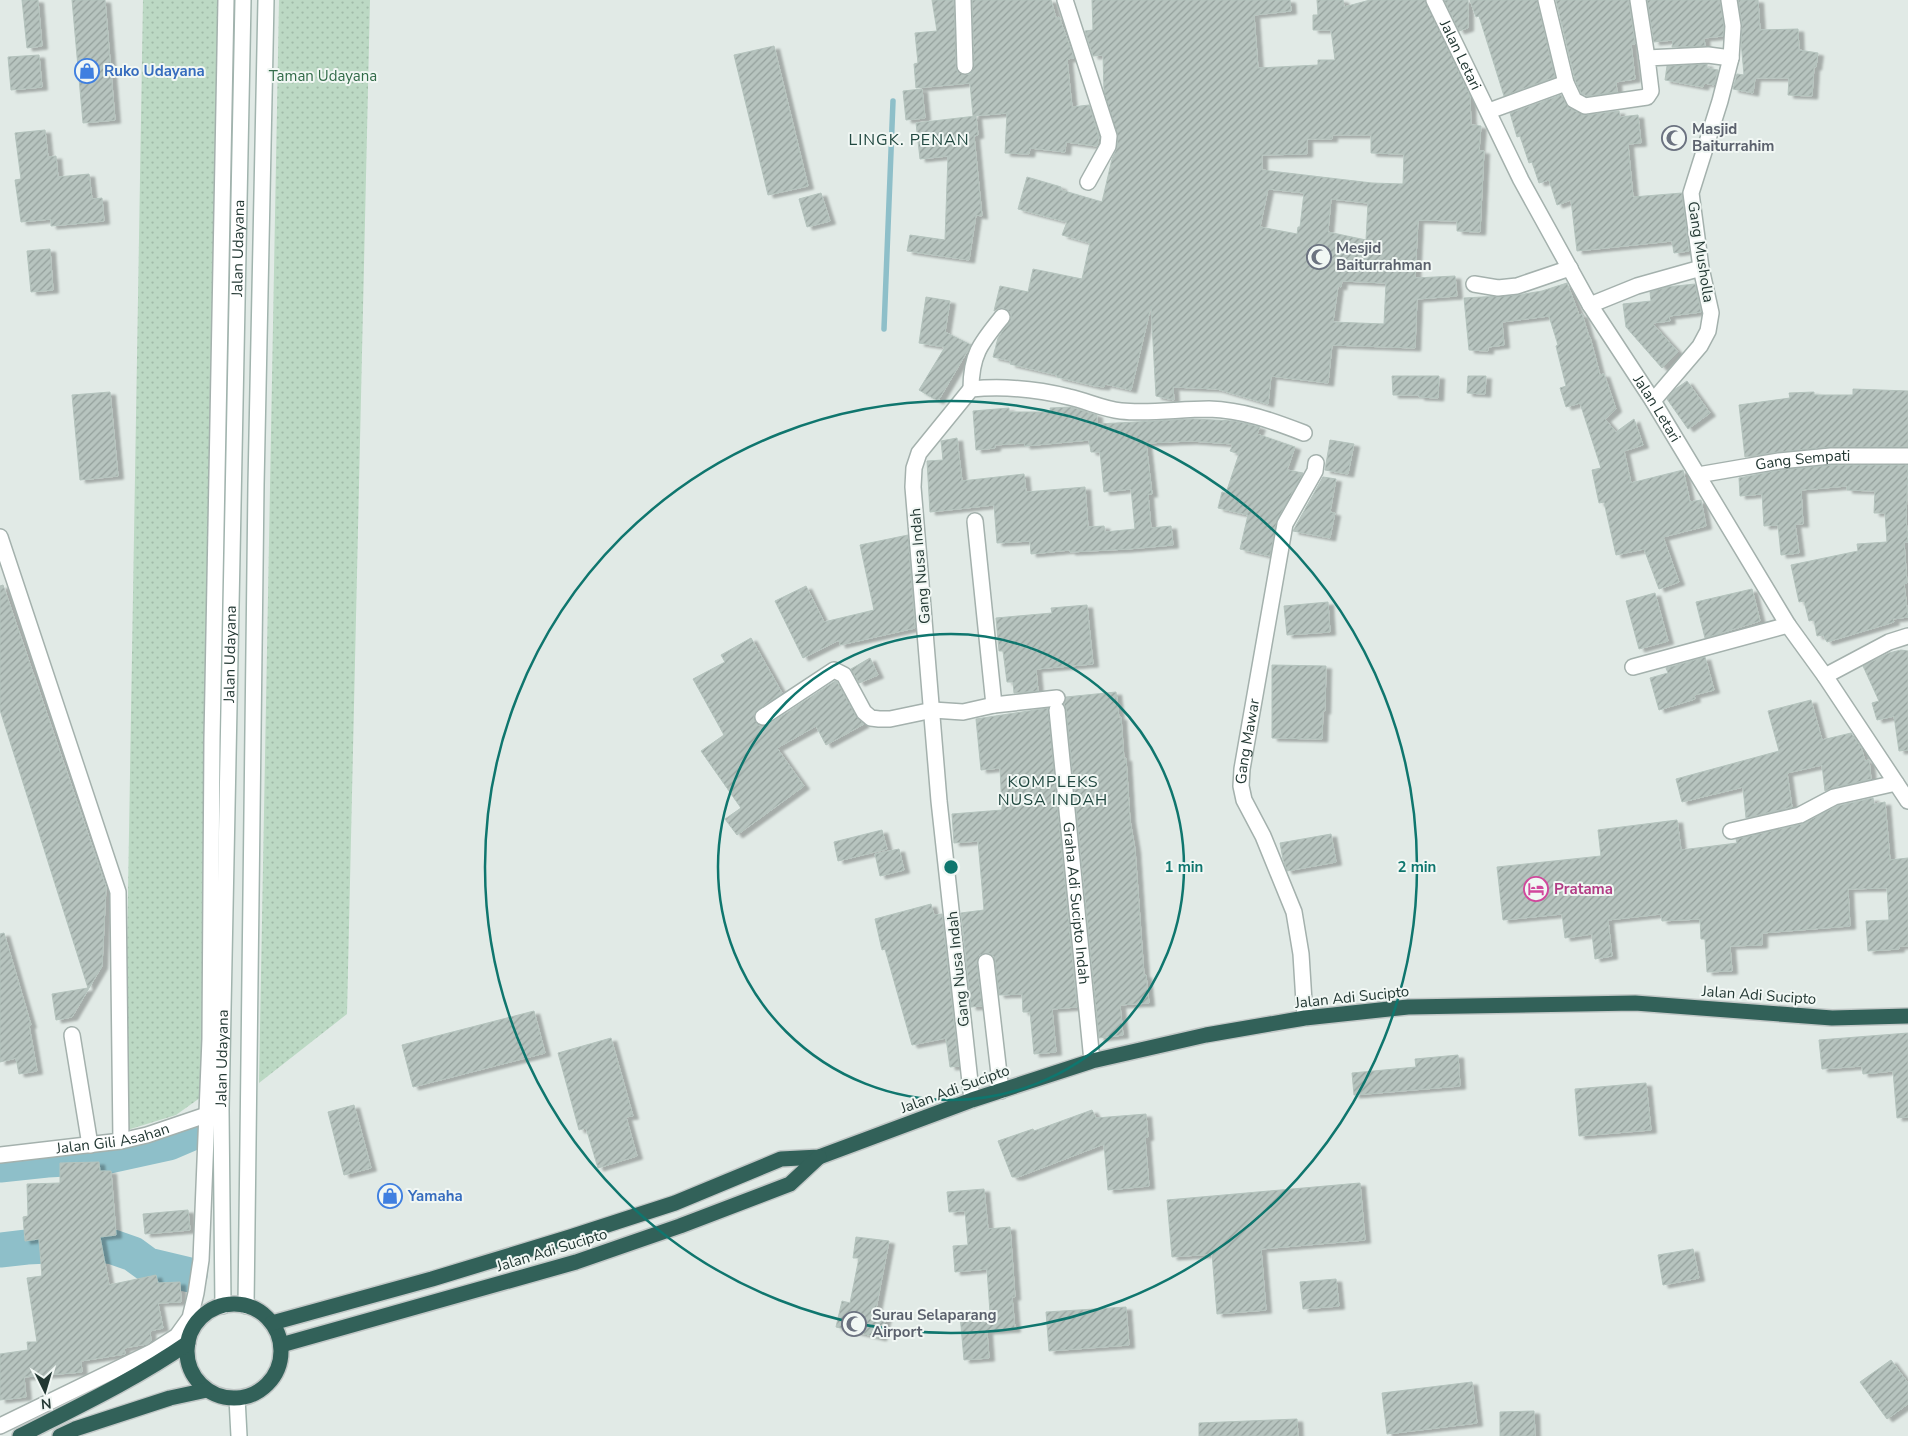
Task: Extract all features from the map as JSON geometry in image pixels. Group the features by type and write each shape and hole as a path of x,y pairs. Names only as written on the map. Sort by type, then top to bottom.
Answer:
{"highway":[{"name":"Jalan Adi Sucipto","path":"272,1323 441,1276 579,1234 675,1203 781,1159 820,1157 1092,1057 1206,1035 1305,1018 1408,1007 1635,1003 1832,1018 1908,1016"},
{"name":"Jalan Adi Sucipto","path":"281,1345 557,1267 680,1226 790,1184 820,1157"},
{"path":"223,1306 246,1306 260,1313 272,1323 280,1338 279,1368 271,1381 252,1395 237,1398 222,1396 207,1390 192,1372 188,1358 188,1343 193,1328 203,1317 223,1306"},
{"path":"20,1436 132,1378 188,1343"},
{"path":"60,1436 75,1433 170,1398 207,1390"}],"street":[{"path":"0,1426 152,1352 177,1336 190,1318 196,1293 201,1260 210,1039 212,739 226,0"},
{"name":"Jalan Udayana","path":"223,1306 221,1110 243,0"},
{"name":"Jalan Udayana","path":"246,1306 256,476 266,0"},
{"path":"963,0 965,66"},
{"path":"1065,0 1108,136 1108,146 1088,182"},
{"name":"Jalan Letari","path":"1434,0 1521,180 1590,305 1653,401 1788,625 1908,801"},
{"path":"1546,0 1566,83 1574,100 1585,106 1643,99 1651,91 1638,0"},
{"name":"Gang Musholla","path":"1653,401 1700,346 1708,331 1711,313 1701,268 1691,193 1720,101 1730,58 1733,26 1729,0"},
{"path":"1647,58 1708,55 1730,58"},
{"path":"1489,111 1566,83"},
{"path":"239,204 261,205"},
{"path":"1474,284 1498,288 1517,286 1570,268"},
{"path":"1590,305 1637,286 1701,268"},
{"path":"1002,317 981,343 976,354 971,368 971,389 1011,387 1050,393 1119,410 1140,412 1208,409 1240,412 1270,420 1304,433"},
{"name":"Gang Nusa Indah","path":"971,389 919,452 914,468 913,487 939,801 972,1100"},
{"name":"Gang Sempati","path":"1698,475 1779,461 1831,456 1908,456"},
{"name":"Gang Mawar","path":"1305,1018 1301,954 1294,912 1263,836 1244,800 1241,786 1242,769 1285,524 1315,471 1316,463"},
{"path":"763,717 834,670 844,675 864,712 871,718 890,719 932,710 963,712 994,705 975,521"},
{"path":"0,537 118,892 121,1141"},
{"path":"1633,667 1788,625"},
{"path":"1824,676 1889,642 1908,636"},
{"name":"Graha Adi Sucipto Indah","path":"994,705 1057,704 1092,1057"},
{"path":"1731,831 1800,815 1834,797 1896,782"},
{"path":"986,962 1001,1091"},
{"path":"72,1035 90,1145"},
{"name":"Jalan Gili Asahan","path":"0,1155 121,1141 147,1135 221,1110"},
{"path":"237,1398 239,1436"}],"green space":[{"path":"143,0 222,0 204,1095 176,1115 124,1131"},
{"name":"Taman Udayana","path":"279,0 370,0 347,1014 259,1083"}],"building":[{"path":"22,0 38,0 42,46 27,48"},
{"path":"72,0 105,0 115,120 83,123"},
{"path":"932,0 954,0 956,66 957,71 965,75 970,74 974,66 972,0 1051,0 1056,18 1059,17 1074,58 1067,59 1072,107 1089,105 1099,137 1097,146 1066,142 1065,152 1030,148 1029,154 1005,153 1007,113 973,116 970,83 916,88 914,64 918,63 915,33 937,31"},
{"path":"1092,0 1290,0 1291,11 1254,15 1258,68 1318,65 1318,60 1335,60 1331,30 1313,30 1313,15 1318,15 1317,0 1343,0 1344,7 1370,0 1425,0 1470,96 1471,125 1481,126 1479,151 1484,151 1480,232 1457,231 1457,221 1418,220 1415,278 1455,276 1457,296 1417,299 1415,348 1332,345 1328,383 1271,376 1268,404 1217,389 1173,387 1174,400 1156,396 1151,306 1131,390 1105,384 1104,387 1095,386 1057,377 1057,375 1010,364 1011,361 993,357 998,338 1011,318 1011,313 1004,308 994,311 1000,286 1028,292 1033,269 1082,279 1090,243 1062,235 1067,222 1018,209 1027,177 1061,187 1061,190 1102,202 1118,137 1104,92 1103,55 1093,56 1085,31 1093,30","holes":["1332,135 1371,135 1371,153 1404,154 1403,184 1372,183 1262,170 1262,155 1307,154 1307,139 1332,139","1268,189 1304,193 1300,227 1298,227 1297,234 1260,227","1331,199 1368,203 1366,240 1328,232","1342,281 1386,283 1384,324 1333,322 1338,286 1341,287"]},
{"path":"1444,0 1468,0 1468,28 1459,31"},
{"path":"1470,0 1537,0 1555,77 1504,96 1479,16 1476,17"},
{"path":"1556,0 1629,0 1635,44 1631,44 1635,79 1616,82 1617,92 1587,96 1581,93 1575,80"},
{"path":"1647,0 1720,0 1724,26 1723,36 1704,38 1705,46 1672,47 1673,40 1654,42"},
{"path":"1738,0 1758,0 1760,30 1798,29 1799,50 1818,53 1816,67 1814,67 1812,96 1788,95 1789,78 1755,78 1753,93 1733,89 1737,74 1744,75 1741,41 1742,25"},
{"path":"774,46 808,186 768,195 734,55"},
{"path":"39,55 42,87 11,90 8,57"},
{"path":"1707,64 1707,68 1718,70 1714,85 1704,83 1703,87 1665,80 1667,66"},
{"path":"922,89 925,118 906,120 903,91"},
{"path":"1561,95 1569,108 1581,114 1619,111 1620,117 1638,115 1641,143 1628,144 1633,197 1682,193 1689,251 1674,253 1672,241 1577,251 1571,200 1557,205 1549,180 1539,183 1532,162 1529,163 1520,136 1517,137 1510,113"},
{"path":"976,116 978,135 974,136 982,216 976,215 969,260 907,251 910,235 945,240 948,156 920,159 916,123"},
{"path":"45,130 48,157 56,156 58,177 89,174 92,199 102,198 104,221 51,226 51,219 21,222 15,180 21,179 15,133"},
{"path":"821,193 830,221 807,227 799,199"},
{"path":"50,249 53,290 31,292 27,251"},
{"path":"1567,283 1579,315 1582,314 1600,375 1604,374 1616,409 1605,419 1616,432 1634,419 1643,445 1624,451 1631,483 1683,470 1690,502 1701,500 1706,526 1663,537 1679,582 1659,589 1644,549 1616,555 1604,502 1599,503 1592,470 1601,468 1580,403 1566,407 1560,388 1566,386 1556,346 1558,345 1549,316 1502,322 1504,345 1488,347 1488,351 1469,350 1464,298 1518,295 1542,291"},
{"path":"1695,284 1701,312 1669,316 1670,321 1652,323 1678,352 1662,368 1626,327 1623,304 1651,301 1650,292 1667,287"},
{"path":"926,297 950,301 945,332 971,345 938,401 919,390 945,347 919,343"},
{"path":"1392,376 1439,376 1438,398 1419,397 1419,395 1393,395"},
{"path":"1468,376 1486,376 1485,394 1467,393"},
{"path":"1687,381 1710,413 1688,429 1667,399 1674,390"},
{"path":"1853,389 1908,391 1908,447 1830,447 1745,457 1739,405 1790,398 1789,393 1814,392 1814,395 1853,395"},
{"path":"110,392 118,476 80,480 72,395"},
{"path":"1071,407 1097,415 1097,424 1193,419 1235,421 1260,427 1257,434 1295,447 1287,470 1303,473 1277,520 1270,556 1240,549 1248,515 1218,508 1222,492 1226,493 1239,454 1230,451 1233,444 1191,441 1146,443 1152,494 1148,494 1151,528 1171,526 1173,545 1070,552 1070,550 1031,554 1030,541 997,543 994,505 930,512 927,461 943,460 941,441 957,438 962,481 1024,474 1026,492 1085,487 1088,527 1104,526 1105,532 1135,529 1131,489 1104,492 1100,452 1091,452 1089,440 1025,446 1024,443 995,445 995,448 976,450 973,411 1009,408 1009,412 1051,412 1050,408"},
{"path":"1330,440 1354,444 1348,474 1325,470"},
{"path":"1831,465 1908,465 1906,519 1908,542 1904,542 1907,583 1904,584 1908,617 1893,619 1894,622 1827,642 1823,635 1817,636 1814,620 1809,621 1804,601 1799,602 1791,565 1858,551 1857,544 1887,542 1885,513 1874,513 1875,491 1847,490 1847,486 1801,490 1803,524 1795,524 1799,553 1781,555 1778,525 1764,526 1762,494 1740,496 1739,478 1780,470"},
{"path":"1323,477 1336,479 1330,512 1335,513 1330,538 1293,531"},
{"path":"908,535 915,628 840,645 839,640 803,658 775,601 806,586 824,622 874,610 860,545"},
{"path":"3,585 106,887 102,966 72,1017 56,1020 52,994 88,988 0,710 0,586"},
{"path":"1752,589 1760,621 1705,638 1696,602"},
{"path":"1655,593 1668,641 1639,649 1626,601"},
{"path":"1328,602 1330,632 1287,635 1284,606"},
{"path":"1087,605 1093,664 1036,669 1038,691 1014,693 1013,682 1007,682 1003,651 999,651 996,618 1052,613 1051,608"},
{"path":"751,638 782,693 755,712 754,718 758,725 768,725 835,681 856,716 864,724 826,745 816,726 777,748 804,786 737,835 725,819 741,808 701,751 724,735 693,679 725,662 721,655"},
{"path":"1901,650 1908,651 1908,750 1899,751 1894,716 1877,720 1872,703 1879,701 1863,666 1889,653"},
{"path":"1705,657 1714,690 1694,695 1695,699 1659,710 1650,678 1668,673 1666,668"},
{"path":"870,658 878,675 859,683 851,669"},
{"path":"1272,665 1326,666 1322,739 1272,738"},
{"path":"1116,692 1119,718 1121,717 1124,759 1126,758 1144,975 1146,975 1149,1003 1120,1005 1123,1035 1099,1038 1064,704 1066,697"},
{"path":"1811,700 1822,740 1851,733 1861,747 1865,761 1869,760 1871,779 1825,791 1822,765 1787,773 1792,807 1746,818 1743,787 1682,802 1676,779 1779,751 1768,711"},
{"path":"1048,708 1077,1007 1052,1009 1056,1052 1034,1054 1030,1012 1023,1012 1022,994 999,995 995,961 989,953 980,955 977,963 982,1006 971,1007 961,913 984,910 978,841 954,843 952,814 1002,810 1000,768 981,770 976,719"},
{"path":"1873,798 1874,804 1885,802 1890,860 1908,858 1908,946 1899,946 1899,949 1868,951 1866,921 1889,920 1887,888 1848,889 1850,926 1762,933 1762,945 1730,946 1732,971 1707,972 1705,939 1701,939 1700,919 1662,921 1661,914 1608,920 1612,956 1595,959 1592,934 1565,938 1562,914 1503,920 1497,867 1601,856 1598,830 1677,820 1681,850 1737,843 1736,839 1802,824 1837,806"},
{"path":"882,830 887,849 838,861 834,842"},
{"path":"1331,834 1336,862 1287,871 1280,843"},
{"path":"899,849 904,870 880,876 875,854"},
{"path":"931,904 934,915 942,914 959,1066 950,1067 946,1038 912,1045 885,949 882,950 875,919"},
{"path":"4,933 31,1025 29,1025 37,1071 19,1074 16,1058 0,1062 0,934"},
{"path":"534,1011 545,1053 413,1087 402,1045"},
{"path":"1908,1033 1908,1117 1897,1118 1893,1071 1863,1074 1862,1066 1822,1069 1819,1040"},
{"path":"611,1038 633,1116 626,1117 637,1156 598,1168 586,1128 579,1130 558,1053"},
{"path":"1458,1055 1460,1086 1354,1095 1352,1073 1416,1067 1415,1059"},
{"path":"1646,1083 1651,1130 1579,1136 1575,1089"},
{"path":"354,1105 371,1168 344,1175 328,1112"},
{"path":"1092,1110 1096,1118 1146,1114 1148,1137 1145,1138 1149,1186 1108,1190 1104,1144 1018,1177 1012,1177 998,1141 1033,1129 1034,1131"},
{"path":"99,1162 100,1171 111,1171 116,1235 100,1237 109,1285 156,1275 158,1283 180,1282 181,1302 158,1303 163,1328 150,1331 151,1341 147,1344 124,1348 125,1354 81,1361 82,1372 24,1377 26,1397 0,1400 0,1354 28,1350 27,1342 37,1342 27,1278 42,1276 39,1239 25,1241 23,1217 28,1216 27,1184 60,1183 60,1163"},
{"path":"1360,1183 1365,1240 1261,1249 1266,1310 1217,1314 1212,1254 1172,1257 1167,1200"},
{"path":"984,1189 988,1229 1010,1227 1015,1297 1012,1297 1015,1329 987,1331 989,1358 964,1360 960,1315 990,1313 987,1269 955,1272 953,1246 968,1245 965,1211 949,1212 947,1192"},
{"path":"188,1210 190,1230 145,1234 143,1214"},
{"path":"856,1237 889,1241 876,1309 887,1312 881,1338 836,1327 842,1301 850,1303 859,1258 853,1258"},
{"path":"1693,1249 1699,1278 1663,1285 1658,1255"},
{"path":"1336,1279 1339,1306 1303,1309 1300,1282"},
{"path":"1126,1307 1129,1345 1049,1351 1046,1312"},
{"path":"1891,1360 1908,1383 1908,1404 1887,1419 1860,1382"},
{"path":"1472,1382 1477,1423 1387,1434 1382,1393"},
{"path":"1534,1411 1535,1436 1500,1436 1500,1412"},
{"path":"1297,1419 1298,1436 1199,1436 1199,1423"}],"waterway":[{"path":"884,329 893,101"},
{"path":"0,1165 105,1157 169,1143 197,1131"},
{"path":"0,1250 91,1244 113,1247 133,1254 148,1265 190,1275"}],"place":[{"name":"Ruko Udayana","path":"87,71"},
{"name":"Masjid Baiturrahim","path":"1674,138"},
{"name":"Mesjid Baiturrahman","path":"1319,257"},
{"name":"Pratama","path":"1536,889"},
{"name":"Yamaha","path":"390,1196"},
{"name":"Surau Selaparang Airport","path":"854,1324"}],"district":[{"name":"LINGK. PENAN","path":"909,139"},
{"name":"KOMPLEKS NUSA INDAH","path":"1053,790"}]}
